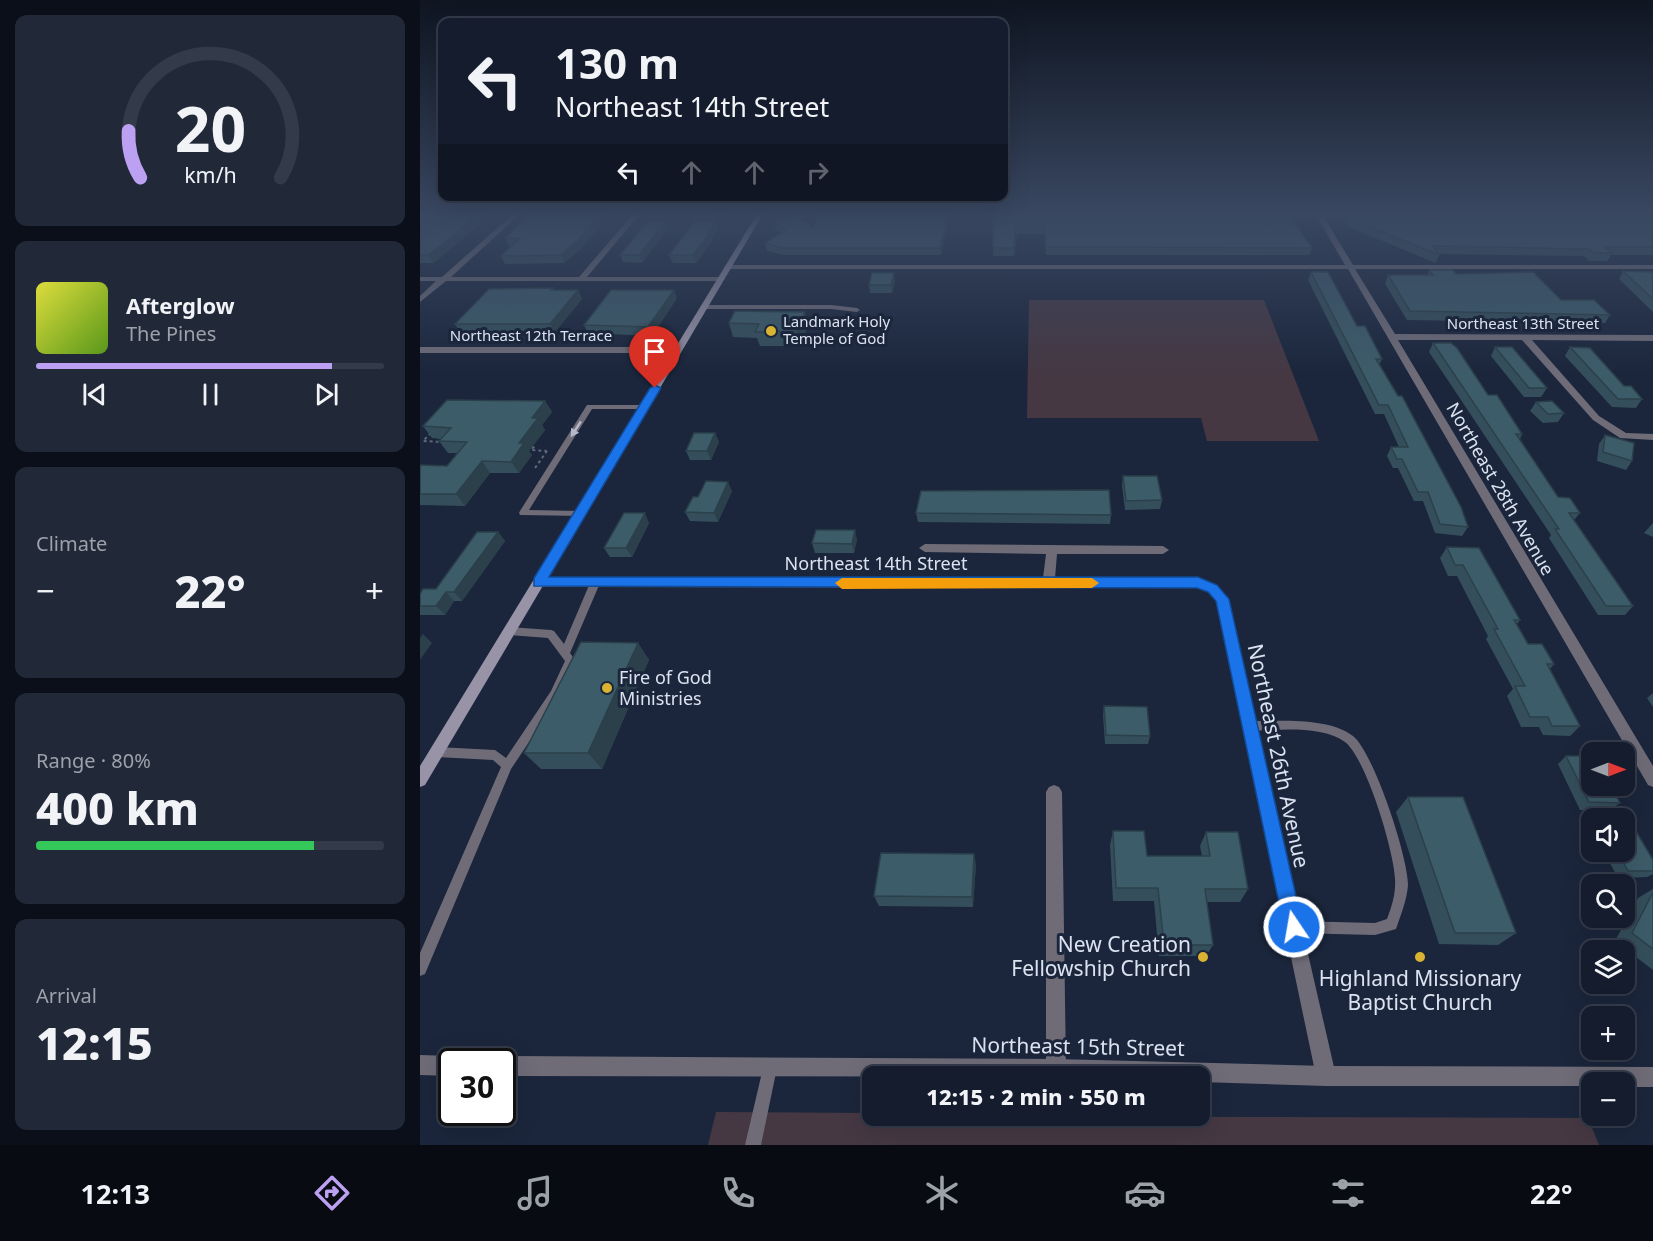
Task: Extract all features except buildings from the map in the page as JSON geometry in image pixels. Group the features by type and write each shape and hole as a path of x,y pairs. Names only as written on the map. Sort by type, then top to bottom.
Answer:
{"main road":[{"path":"420,780 728,267"}],"street":[{"path":"420,300 457,267"},
{"path":"581,279 591,267"},
{"name":"Northeast 28th Avenue","path":"1349,267 1393,337 1652,775"},
{"path":"420,279 721,279"},
{"name":"Northeast 13th Street","path":"1393,337 1653,338"},
{"path":"1525,338 1596,418 1624,436 1653,437"},
{"name":"Northeast 12th Terrace","path":"420,350 678,350"},
{"path":"925,548 1163,550"},
{"path":"1048,583 1052,550"},
{"name":"Northeast 14th Street","path":"539,582 1198,583 1212,588"},
{"name":"Northeast 26th Avenue","path":"1212,588 1222,599 1326,1076"},
{"path":"1054,792 1056,1066"},
{"path":"420,1065 438,1066"},
{"name":"Northeast 15th Street","path":"516,1066 862,1068"},
{"name":"Northeast 15th Street","path":"1210,1073 1326,1076 1653,1077"}],"lane":[{"path":"704,307 831,307 857,310"},
{"path":"580,514 523,513 590,407 644,407"},
{"path":"565,654 595,583"},
{"path":"420,969 507,766 555,694 570,660 550,634 509,631"},
{"path":"1250,726 1311,727 1335,731 1352,741 1362,753 1372,779 1393,840 1401,875 1400,906 1391,924 1375,929 1294,927"},
{"path":"437,752 495,755 507,766"},
{"path":"753,1145 770,1068"}],"path":[{"path":"434,429 423,441 446,442"},
{"path":"525,446 535,446 531,450 547,450 535,468"}],"shaded area":[{"path":"1029,300 1264,300 1319,441 1207,441 1201,418 1027,418"},
{"path":"716,1112 862,1113 862,1126 1210,1126 1210,1117 1581,1118 1581,1126 1591,1126 1599,1145 708,1145"}],"slow traffic":[{"path":"842,583 1092,583"}],"place":[{"name":"Landmark Holy Temple of God","path":"771,331"},
{"name":"Fire of God Ministries","path":"607,688"},
{"name":"New Creation Fellowship Church","path":"1203,957"},
{"name":"Highland Missionary Baptist Church","path":"1420,957"}],"route":[{"path":"655,388 539,582 666,584 1198,583 1212,588 1222,599 1294,927"}]}
